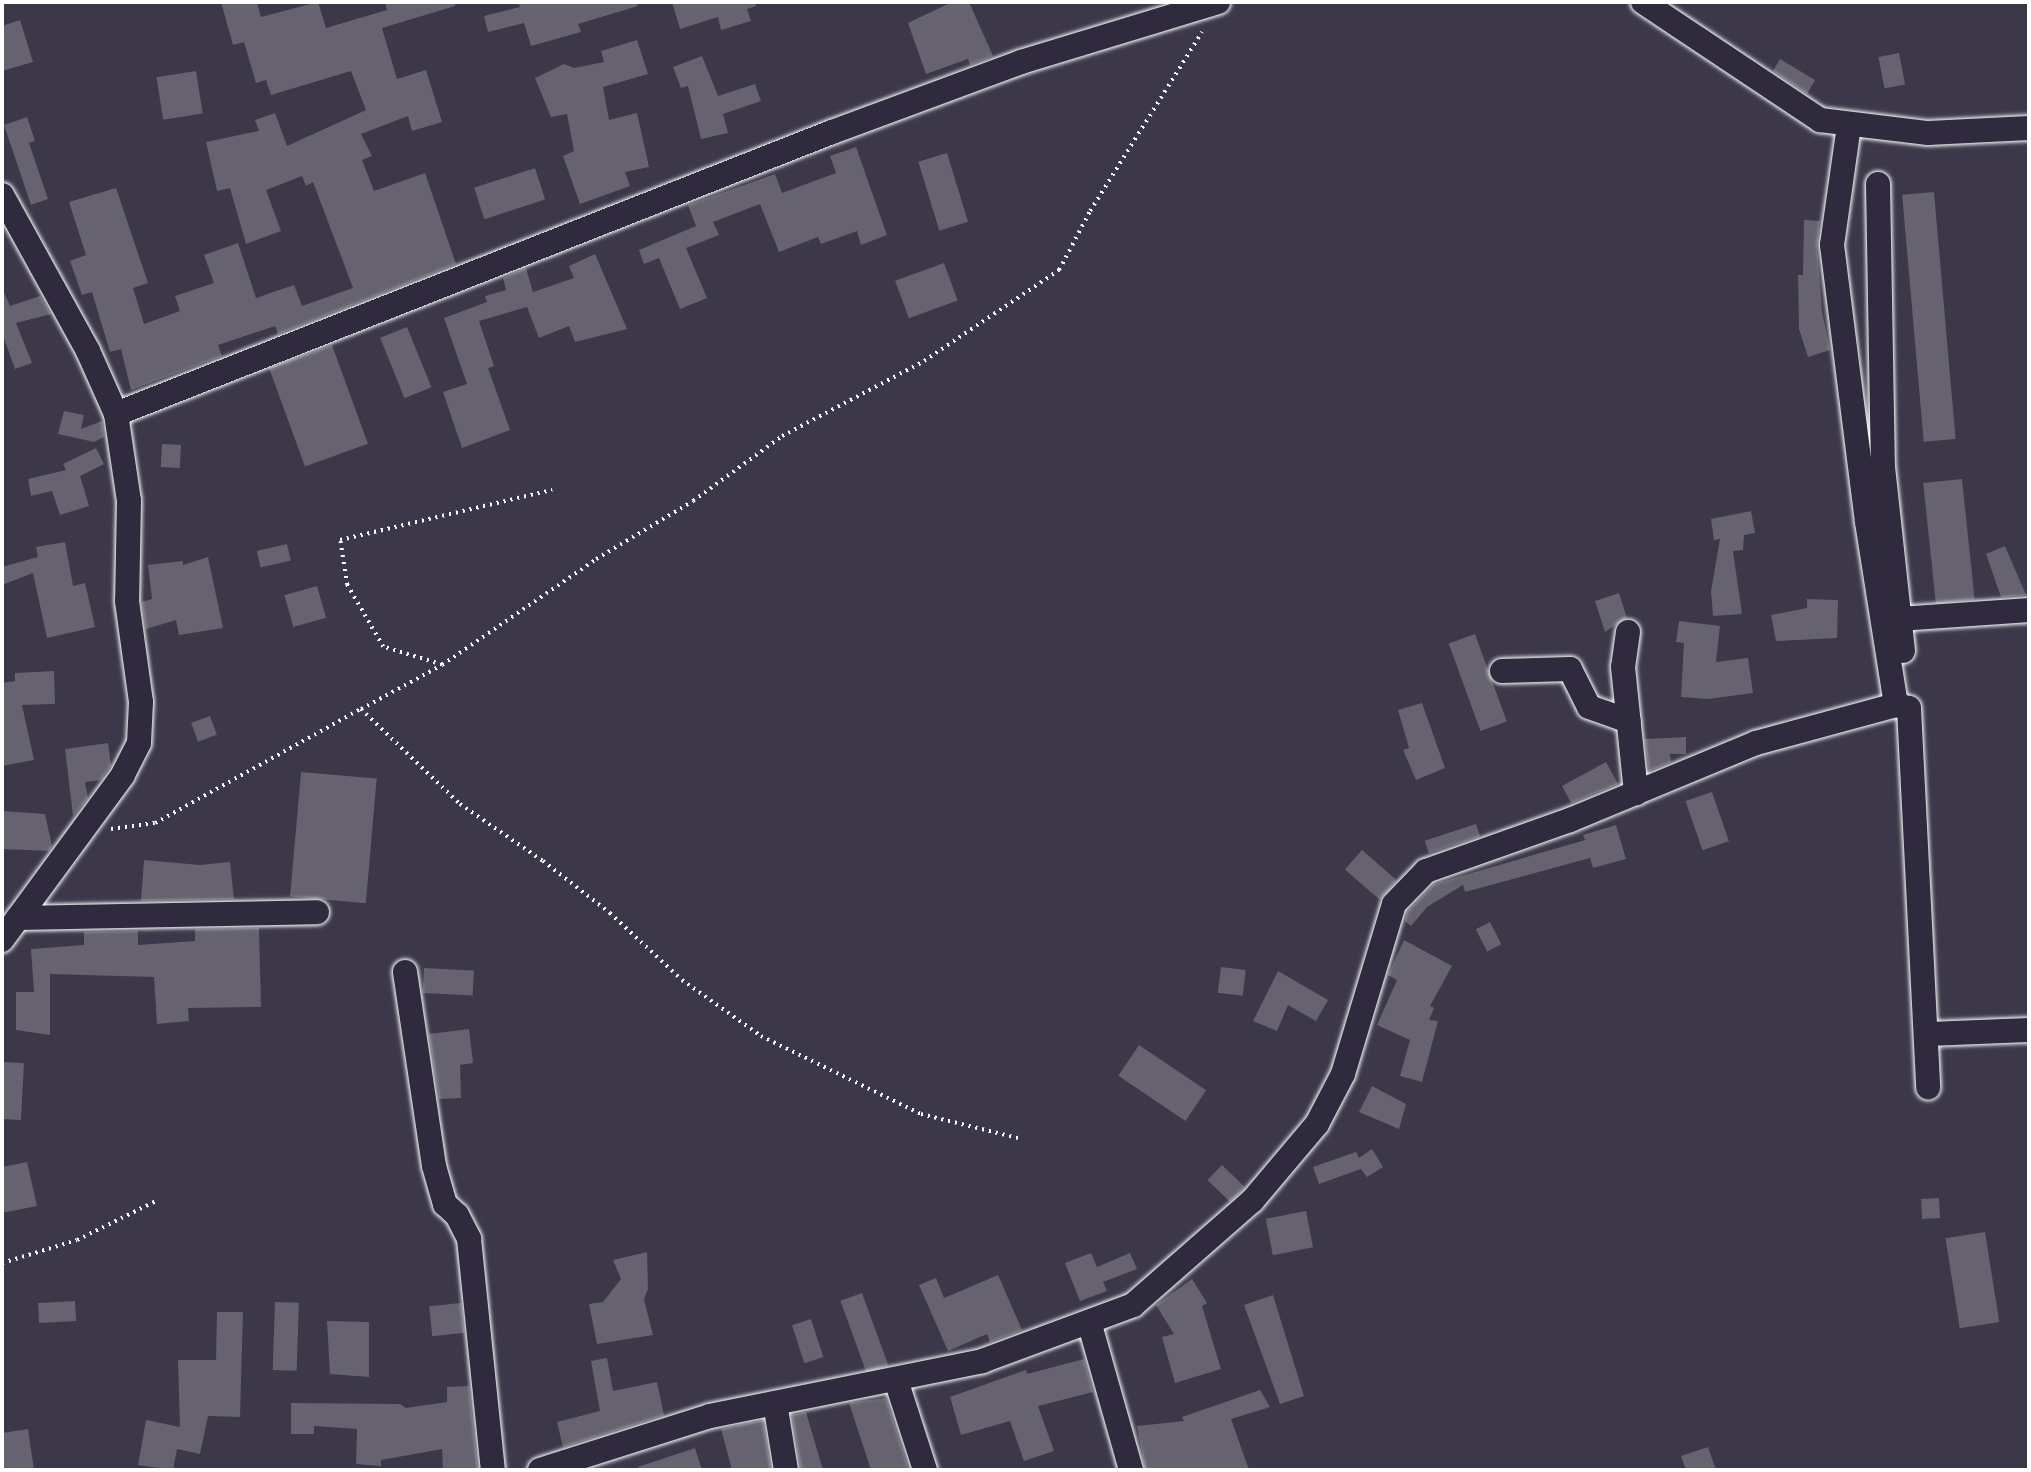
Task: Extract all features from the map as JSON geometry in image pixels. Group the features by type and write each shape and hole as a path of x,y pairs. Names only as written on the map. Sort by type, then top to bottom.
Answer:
{"street":[{"path":"117,414 844,127 1021,62 1218,2"},
{"path":"1643,2 1787,102 1819,120 1849,126 1928,133 2029,128"},
{"path":"1849,126 1832,246 1867,522 1903,706"},
{"path":"1878,184 1883,467 1900,619 1903,706 1928,1034 1928,1088"},
{"path":"2,195 88,351 117,414 129,501 127,601 141,702 139,743 123,775 2,940"},
{"path":"1900,619 2029,610"},
{"path":"1628,632 1623,667 1636,793"},
{"path":"1502,671 1570,669 1589,707 1629,721"},
{"path":"540,1470 710,1416 982,1361 1090,1325 1133,1305 1171,1276 1252,1201 1317,1124 1343,1074 1394,904 1407,888 1426,872 1636,793 1756,743 1903,706"},
{"path":"18,918 317,912"},
{"path":"405,972 434,1166 444,1204 457,1215 469,1239 493,1470"},
{"path":"1928,1034 2029,1030"},
{"path":"1090,1325 1131,1470"},
{"path":"896,1380 925,1470"},
{"path":"775,1403 786,1470"}],"path":[{"path":"82,833 155,823 442,665 596,559 693,501 782,436 924,361 1059,270 1090,211 1206,25"},
{"path":"442,665 383,648 347,585 340,540 552,490"},
{"path":"361,709 460,804 543,861 610,913 682,980 761,1036 921,1114 1018,1138"},
{"path":"2,1263 77,1240 158,1200"}],"building":[{"path":"221,2 257,2 261,17 318,2 326,28 387,10 385,2 455,2 455,6 382,28 397,79 426,70 442,122 412,131 408,116 361,134 372,156 362,160 374,191 425,173 456,264 278,334 275,326 218,345 222,356 131,390 121,349 110,352 92,292 82,295 70,261 86,255 69,202 116,188 148,283 133,288 144,324 180,311 175,296 214,283 204,255 238,243 256,298 294,285 302,306 353,288 313,182 306,186 302,176 266,190 281,231 246,244 230,188 217,191 206,142 259,131 255,120 275,113 287,146 366,110 351,71 271,95 266,80 256,83 244,42 233,45"},
{"path":"518,2 637,2 638,6 578,24 581,32 531,46 524,23 488,32 484,16 520,7"},
{"path":"672,2 755,2 756,6 747,9 751,21 721,30 718,17 680,29"},
{"path":"952,2 969,2 993,56 970,65 968,59 926,74 908,23"},
{"path":"20,20 33,62 2,71 2,26"},
{"path":"637,40 648,74 603,87 609,120 637,113 649,167 625,172 630,186 580,204 563,156 574,151 567,114 551,117 535,78 564,64 574,68 604,62 601,51"},
{"path":"1899,53 1905,84 1884,88 1878,57"},
{"path":"702,56 718,96 755,84 761,101 723,114 728,133 701,139 688,86 681,88 673,67"},
{"path":"1780,59 1815,80 1807,94 1773,71"},
{"path":"196,71 203,113 163,120 156,77"},
{"path":"27,117 35,141 29,143 48,199 31,205 4,125"},
{"path":"856,147 887,235 861,245 857,231 821,244 818,237 779,252 760,204 713,222 719,235 686,248 707,298 680,309 659,258 644,264 639,250 696,226 688,205 775,174 782,193 836,173 830,156"},
{"path":"947,153 968,222 939,231 918,162"},
{"path":"535,168 545,199 484,219 474,188"},
{"path":"1934,192 1956,439 1924,442 1902,195"},
{"path":"1804,220 1820,221 1817,247 1822,312 1830,350 1808,357 1799,329 1798,275 1803,275"},
{"path":"595,254 627,329 575,342 569,326 539,338 527,307 479,321 494,366 488,368 510,430 462,448 443,392 467,384 444,318 487,302 485,296 506,290 503,278 526,268 533,292 574,278 569,266"},
{"path":"944,263 958,301 909,318 895,281"},
{"path":"2,288 10,306 40,296 51,314 16,323 32,363 15,369 2,333"},
{"path":"407,327 431,387 404,398 380,338"},
{"path":"332,345 368,444 305,467 269,368"},
{"path":"64,411 84,415 81,429 102,421 104,437 94,442 58,434"},
{"path":"162,444 181,445 180,468 161,467"},
{"path":"96,448 104,464 80,476 89,506 60,515 52,491 31,496 28,479 66,470 63,464"},
{"path":"1962,479 1975,599 1936,603 1923,483"},
{"path":"1751,511 1755,533 1744,535 1743,550 1733,551 1742,614 1713,616 1711,591 1720,539 1714,540 1711,519"},
{"path":"65,542 73,586 85,583 95,627 47,638 33,573 2,585 2,567 38,557 36,547"},
{"path":"287,544 291,561 261,568 257,551"},
{"path":"2005,546 2026,595 2001,597 1986,554"},
{"path":"208,557 223,628 179,635 176,620 146,629 142,602 152,599 148,565 183,561 183,565"},
{"path":"317,586 326,618 293,627 284,595"},
{"path":"1619,593 1627,618 1605,632 1595,601"},
{"path":"1807,599 1838,600 1837,638 1776,641 1771,615 1807,608"},
{"path":"1679,621 1720,626 1716,662 1748,658 1753,693 1708,699 1681,697 1684,643 1676,642"},
{"path":"1475,634 1507,721 1480,731 1449,644"},
{"path":"54,671 55,704 22,705 34,760 2,766 2,683 15,681 15,673"},
{"path":"1422,703 1445,768 1416,780 1403,750 1409,748 1398,710"},
{"path":"210,716 217,735 198,742 191,723"},
{"path":"1686,737 1686,754 1670,754 1671,762 1649,771 1645,739"},
{"path":"108,743 111,765 101,780 85,782 88,798 73,816 65,749"},
{"path":"1606,762 1618,784 1571,803 1562,786"},
{"path":"301,772 377,779 366,903 290,897"},
{"path":"1712,792 1729,841 1702,850 1686,801"},
{"path":"3,811 45,814 52,846 49,851 2,849"},
{"path":"1476,824 1480,836 1429,853 1425,841"},
{"path":"1616,825 1626,859 1593,868 1590,858 1465,892 1463,885 1427,907 1411,926 1405,921 1407,912 1434,884 1585,840 1583,835"},
{"path":"1362,850 1397,880 1380,900 1345,870"},
{"path":"144,860 200,865 230,862 234,899 141,901"},
{"path":"1490,922 1501,944 1487,952 1476,929"},
{"path":"259,928 261,1007 188,1008 189,1021 157,1024 154,977 50,974 50,1035 16,1030 16,992 34,992 31,949 84,945 84,932 138,931 138,945 195,941 195,929"},
{"path":"1404,940 1452,966 1430,1006 1434,1008 1429,1020 1438,1021 1422,1082 1400,1076 1410,1040 1377,1025 1397,980 1388,975"},
{"path":"1221,967 1246,970 1243,996 1218,993"},
{"path":"424,968 474,971 473,996 423,993"},
{"path":"1278,971 1328,1000 1316,1021 1288,1005 1277,1031 1253,1021"},
{"path":"469,1029 473,1063 460,1065 461,1098 439,1099 429,1034"},
{"path":"1139,1045 1206,1090 1185,1121 1118,1076"},
{"path":"2,1062 24,1063 21,1120 2,1119"},
{"path":"1372,1086 1406,1104 1399,1129 1359,1112"},
{"path":"1372,1149 1383,1167 1367,1177 1361,1169 1319,1184 1313,1167 1356,1152 1359,1158"},
{"path":"27,1162 37,1206 2,1213 2,1167"},
{"path":"1222,1165 1245,1187 1230,1202 1207,1180"},
{"path":"1939,1198 1940,1218 1922,1219 1921,1199"},
{"path":"1306,1211 1313,1247 1273,1255 1266,1219"},
{"path":"1985,1232 1999,1322 1960,1328 1945,1238"},
{"path":"647,1252 648,1289 644,1299 653,1335 597,1344 589,1304 603,1302 621,1279 613,1260"},
{"path":"1091,1253 1097,1267 1130,1253 1137,1269 1103,1282 1107,1291 1080,1301 1065,1263"},
{"path":"998,1275 1022,1330 990,1342 987,1334 948,1351 919,1285 936,1278 944,1298"},
{"path":"1192,1279 1207,1303 1202,1306 1221,1369 1175,1383 1162,1337 1174,1334 1156,1305"},
{"path":"862,1293 888,1365 867,1373 840,1301"},
{"path":"1273,1295 1304,1396 1280,1404 1244,1305"},
{"path":"75,1301 76,1321 39,1323 38,1303"},
{"path":"275,1302 299,1303 297,1371 273,1370"},
{"path":"461,1303 464,1333 432,1336 429,1306"},
{"path":"217,1312 243,1312 240,1417 208,1416 200,1454 177,1449 173,1470 138,1465 146,1420 180,1427 178,1360 216,1360"},
{"path":"811,1319 823,1357 804,1363 792,1325"},
{"path":"327,1321 369,1322 369,1377 330,1374"},
{"path":"607,1358 613,1391 657,1382 664,1415 563,1447 557,1422 600,1411 591,1361"},
{"path":"1084,1359 1093,1392 1038,1406 1054,1451 1024,1461 1010,1421 961,1435 950,1397 1026,1370 1027,1374"},
{"path":"469,1386 478,1470 443,1470 442,1449 381,1460 381,1466 356,1464 357,1429 314,1426 314,1434 291,1434 291,1403 400,1404 406,1408 447,1402 447,1387"},
{"path":"1260,1390 1270,1407 1231,1419 1249,1470 1145,1470 1137,1426 1184,1421 1182,1417"},
{"path":"886,1398 909,1470 871,1470 849,1403"},
{"path":"806,1412 823,1470 801,1470 792,1415"},
{"path":"763,1420 771,1470 732,1470 721,1429"},
{"path":"28,1429 34,1470 2,1470 2,1433"},
{"path":"1708,1447 1716,1470 1686,1470 1681,1456"},
{"path":"695,1448 702,1470 639,1470 638,1467"}]}
